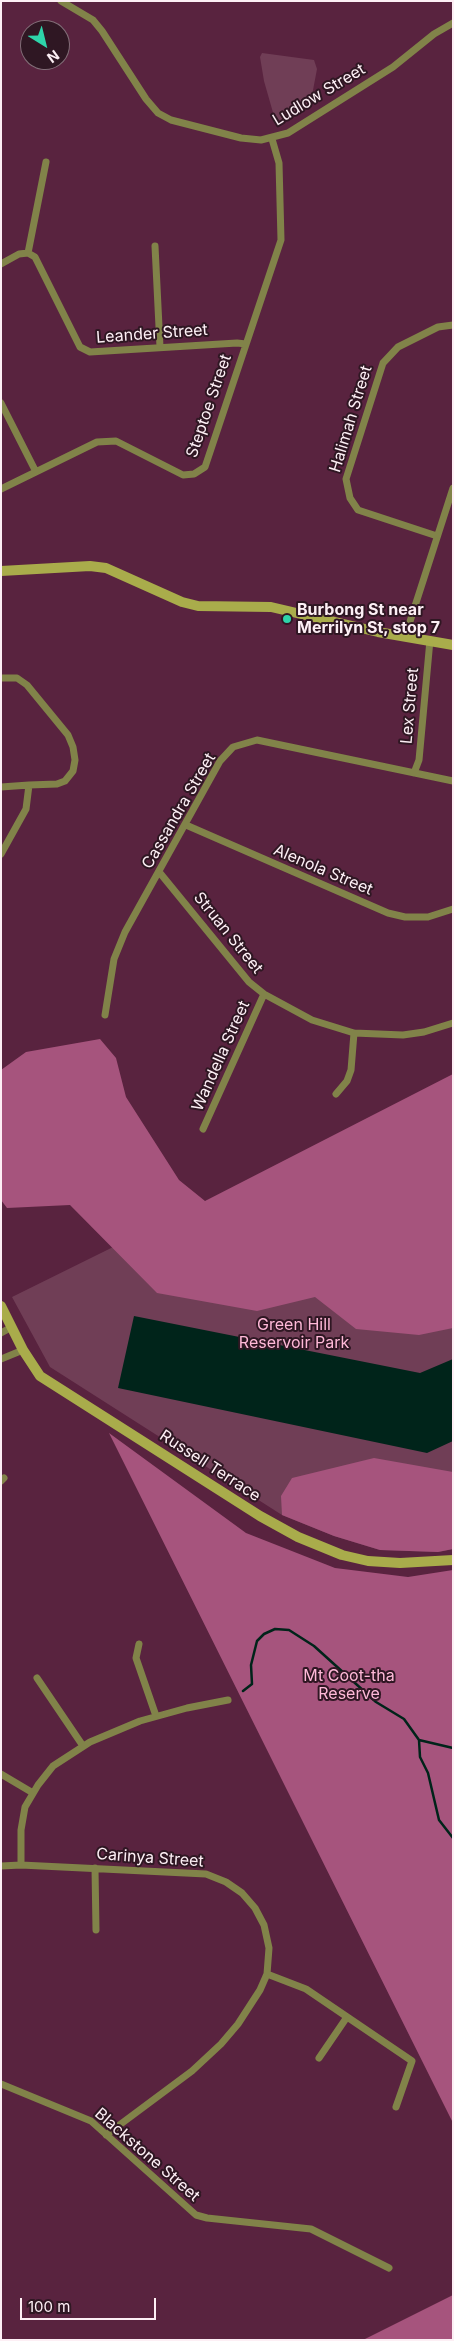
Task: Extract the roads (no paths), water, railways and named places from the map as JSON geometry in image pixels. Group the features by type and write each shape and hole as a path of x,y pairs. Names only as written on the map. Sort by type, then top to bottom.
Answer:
{"main road":[{"path":"1,571 90,566 106,568 182,602 198,606 271,607 405,637 453,645"},
{"name":"Russell Terrace","path":"1,1306 34,1369 50,1383 260,1516 298,1537 342,1555 368,1561 425,1563 453,1560"}],"street":[{"name":"Ludlow Street","path":"61,1 73,6 97,25 146,99 158,113 171,120 241,138 272,139 288,133 393,67 434,34 453,23"},
{"name":"Steptoe Street","path":"1,489 96,442 116,441 183,474 194,474 205,467 280,240 279,163 272,139"},
{"path":"1,264 19,254 28,253 46,162"},
{"path":"155,246 160,347"},
{"name":"Leander Street","path":"28,253 35,256 80,347 90,352 238,342 246,344"},
{"name":"Halimah Street","path":"437,536 358,510 350,498 346,479 383,362 398,347 438,327 453,325"},
{"path":"1,403 36,472"},
{"path":"405,637 453,488"},
{"name":"Lex Street","path":"414,773 419,760 430,640"},
{"path":"1,678 17,678 26,683 66,732 73,747 75,765 68,779 57,784 1,787"},
{"name":"Cassandra Street","path":"104,1015 114,959 126,932 220,761 233,747 257,740 453,782"},
{"path":"1,854 26,809 29,785"},
{"name":"Alenola Street","path":"186,825 388,913 405,917 428,917 453,909"},
{"name":"Struan Street","path":"160,873 249,982 264,994 312,1020 354,1033 403,1035 424,1032 453,1023"},
{"name":"Wandella Street","path":"204,1129 264,994"},
{"path":"336,1094 347,1081 351,1070 354,1033"},
{"path":"1,1333 12,1327"},
{"path":"1,1359 23,1350"},
{"path":"139,1644 136,1658 156,1716"},
{"path":"37,1678 83,1746"},
{"path":"21,1865 22,1818 33,1793 53,1766 83,1746 156,1716 228,1700"},
{"path":"1,1774 33,1793"},
{"name":"Carinya Street","path":"1,1866 21,1865 198,1873 226,1882 249,1900 260,1916 269,1948 267,1974 249,2007 221,2044 192,2071 106,2135"},
{"path":"95,1868 96,1930"},
{"path":"267,1974 300,1985 412,2061 396,2107"},
{"path":"318,2058 347,2017"},
{"name":"Blackstone Street","path":"1,2084 83,2117 196,2215 207,2218 311,2229 389,2268"}],"waterway":[{"path":"243,1691 252,1684 251,1665 257,1641 264,1634 275,1629 289,1630 314,1646 376,1702 404,1719 419,1740 420,1757 428,1773 439,1820 453,1838"},
{"path":"419,1740 453,1748"}],"place":[{"name":"Burbong St near Merrilyn St, stop 7","path":"287,619"}],"park label":[{"name":"Green Hill Reservoir Park","path":"294,1334"},
{"name":"Mt Coot-tha Reserve","path":"349,1685"}]}
